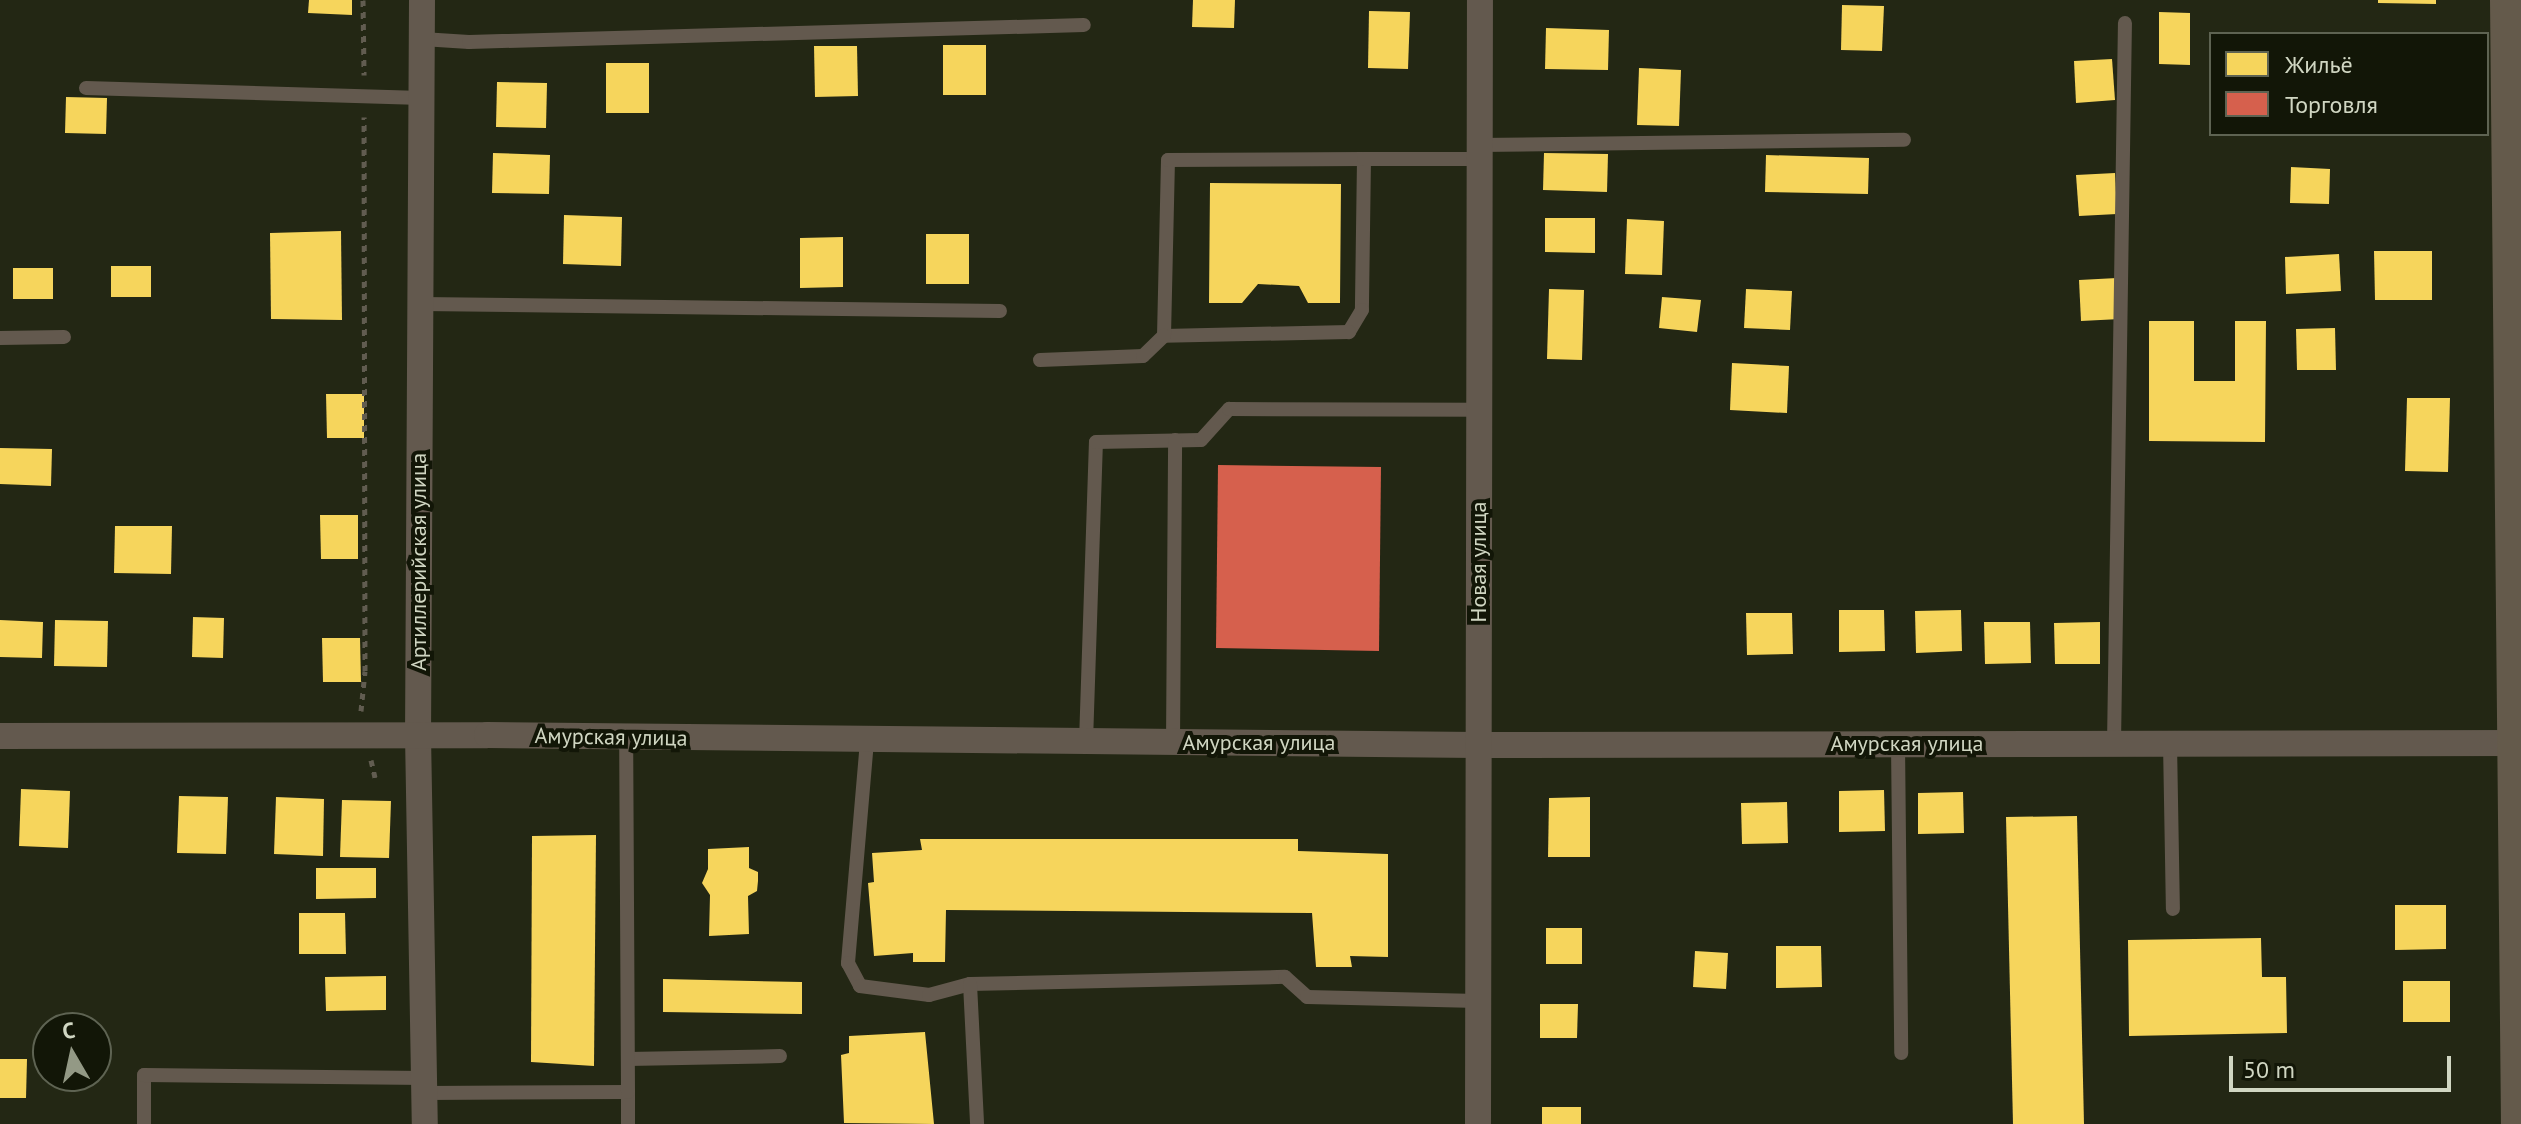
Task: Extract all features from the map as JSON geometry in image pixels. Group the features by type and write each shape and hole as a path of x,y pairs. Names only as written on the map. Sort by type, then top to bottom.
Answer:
{"main road":[{"path":"2509,0 2516,238 2520,1124"}],"street":[{"name":"Артиллерийская улица","path":"422,0 418,735 425,1124"},
{"name":"Новая улица","path":"1478,1124 1480,0"},
{"name":"Амурская улица","path":"0,736 418,735 1478,745 2517,743"}],"lane":[{"path":"2114,744 2125,23"},
{"path":"422,39 469,42 1084,25"},
{"path":"86,88 422,98"},
{"path":"1164,336 1168,160 1364,159 1479,152 1904,140"},
{"path":"1040,360 1143,356 1164,336 1349,332 1362,310 1364,159"},
{"path":"421,304 1000,311"},
{"path":"0,338 64,337"},
{"path":"1086,742 1096,442 1201,440 1229,409 1479,410"},
{"path":"1173,743 1175,440"},
{"path":"626,737 628,1124"},
{"path":"867,741 848,963 860,986 929,995 970,984 1285,977 1307,997 1478,1001"},
{"path":"2170,743 2173,909"},
{"path":"1898,744 1901,1053"},
{"path":"970,984 977,1124"},
{"path":"628,1059 780,1056"},
{"path":"144,1124 144,1075 628,1092"}],"path":[{"path":"363,0 365,671 361,708 375,778"}],"building: Жильё":[{"path":"309,0 352,0 352,15 308,13"},
{"path":"1193,0 1235,0 1234,28 1192,27"},
{"path":"2378,0 2436,0 2436,4 2378,3"},
{"path":"1842,5 1884,6 1882,51 1841,50"},
{"path":"1369,11 1410,12 1408,69 1368,68"},
{"path":"2159,12 2190,13 2190,65 2159,64"},
{"path":"1546,28 1609,30 1608,70 1545,69"},
{"path":"943,45 986,45 986,95 943,95"},
{"path":"814,46 857,46 858,96 815,97"},
{"path":"2112,59 2115,100 2076,103 2074,61"},
{"path":"606,63 649,63 649,113 606,113"},
{"path":"1639,68 1681,70 1679,126 1637,125"},
{"path":"497,82 547,83 546,128 496,127"},
{"path":"66,97 107,98 106,134 65,133"},
{"path":"493,153 550,155 549,194 492,193"},
{"path":"1544,153 1608,154 1607,192 1543,190"},
{"path":"1766,155 1869,158 1868,194 1765,192"},
{"path":"2291,167 2330,169 2329,204 2290,203"},
{"path":"2115,173 2117,214 2079,216 2076,175"},
{"path":"1210,183 1341,184 1340,303 1308,303 1299,286 1258,284 1242,303 1209,303"},
{"path":"564,215 622,217 621,266 563,264"},
{"path":"1545,218 1595,218 1595,253 1545,252"},
{"path":"1627,219 1664,221 1662,275 1625,274"},
{"path":"341,231 342,320 271,319 270,233"},
{"path":"926,234 969,234 969,284 926,284"},
{"path":"843,237 843,287 800,288 800,238"},
{"path":"2374,251 2432,251 2432,300 2375,300"},
{"path":"2339,254 2341,291 2286,294 2285,257"},
{"path":"111,266 151,266 151,297 111,297"},
{"path":"13,268 53,268 53,299 13,299"},
{"path":"2117,278 2120,319 2081,321 2079,280"},
{"path":"1549,289 1584,290 1582,360 1547,359"},
{"path":"1746,289 1792,291 1790,330 1744,328"},
{"path":"1662,297 1701,300 1697,332 1659,328"},
{"path":"2149,321 2194,321 2194,381 2235,381 2235,321 2266,321 2265,442 2149,441"},
{"path":"2335,328 2336,370 2297,370 2296,329"},
{"path":"1732,363 1789,366 1787,413 1730,410"},
{"path":"326,394 364,394 364,438 327,438"},
{"path":"2407,398 2450,398 2448,472 2405,471"},
{"path":"0,448 52,449 51,486 0,484"},
{"path":"320,515 358,515 358,559 321,559"},
{"path":"115,526 172,526 171,574 114,573"},
{"path":"1839,610 1884,610 1885,651 1839,652"},
{"path":"1961,610 1962,651 1916,653 1915,611"},
{"path":"1746,613 1792,613 1793,654 1747,655"},
{"path":"193,617 224,618 223,658 192,657"},
{"path":"0,620 43,622 42,658 0,657"},
{"path":"55,620 108,621 107,667 54,666"},
{"path":"1984,622 2030,622 2031,663 1985,664"},
{"path":"2100,622 2100,664 2055,664 2054,623"},
{"path":"322,638 360,638 361,682 323,682"},
{"path":"21,789 70,791 68,848 19,846"},
{"path":"1884,790 1885,831 1839,832 1839,791"},
{"path":"1963,792 1964,833 1918,834 1918,793"},
{"path":"179,796 228,797 226,854 177,853"},
{"path":"276,797 324,799 323,856 274,854"},
{"path":"1590,797 1590,857 1548,857 1549,798"},
{"path":"342,800 391,801 389,858 340,857"},
{"path":"1787,802 1788,843 1742,844 1741,803"},
{"path":"2077,816 2084,1124 2013,1124 2006,817"},
{"path":"596,835 594,1066 531,1062 532,836"},
{"path":"920,839 1298,839 1298,851 1388,854 1388,957 1350,956 1352,967 1316,967 1312,913 946,910 945,962 913,962 913,953 874,956 868,883 874,882 872,853 922,850"},
{"path":"749,847 749,868 758,872 758,881 757,891 748,896 749,934 709,936 710,895 702,883 708,869 708,849"},
{"path":"316,868 376,868 376,898 316,899"},
{"path":"2395,905 2446,905 2446,949 2395,950"},
{"path":"299,913 345,913 346,954 299,954"},
{"path":"1546,928 1582,928 1582,964 1546,964"},
{"path":"2261,938 2262,977 2286,977 2287,1033 2129,1036 2128,940"},
{"path":"1776,946 1821,946 1822,987 1776,988"},
{"path":"1695,951 1728,953 1726,989 1693,987"},
{"path":"386,976 386,1010 326,1011 325,977"},
{"path":"663,979 802,982 802,1014 663,1012"},
{"path":"2403,981 2450,981 2450,1022 2403,1022"},
{"path":"1540,1004 1578,1004 1577,1038 1540,1038"},
{"path":"925,1032 934,1124 844,1123 841,1055 849,1053 849,1036"},
{"path":"0,1059 27,1059 26,1098 0,1098"},
{"path":"1542,1107 1581,1107 1581,1124 1542,1124"}],"building: Торговля":[{"path":"1218,465 1381,467 1379,651 1216,648"}]}
